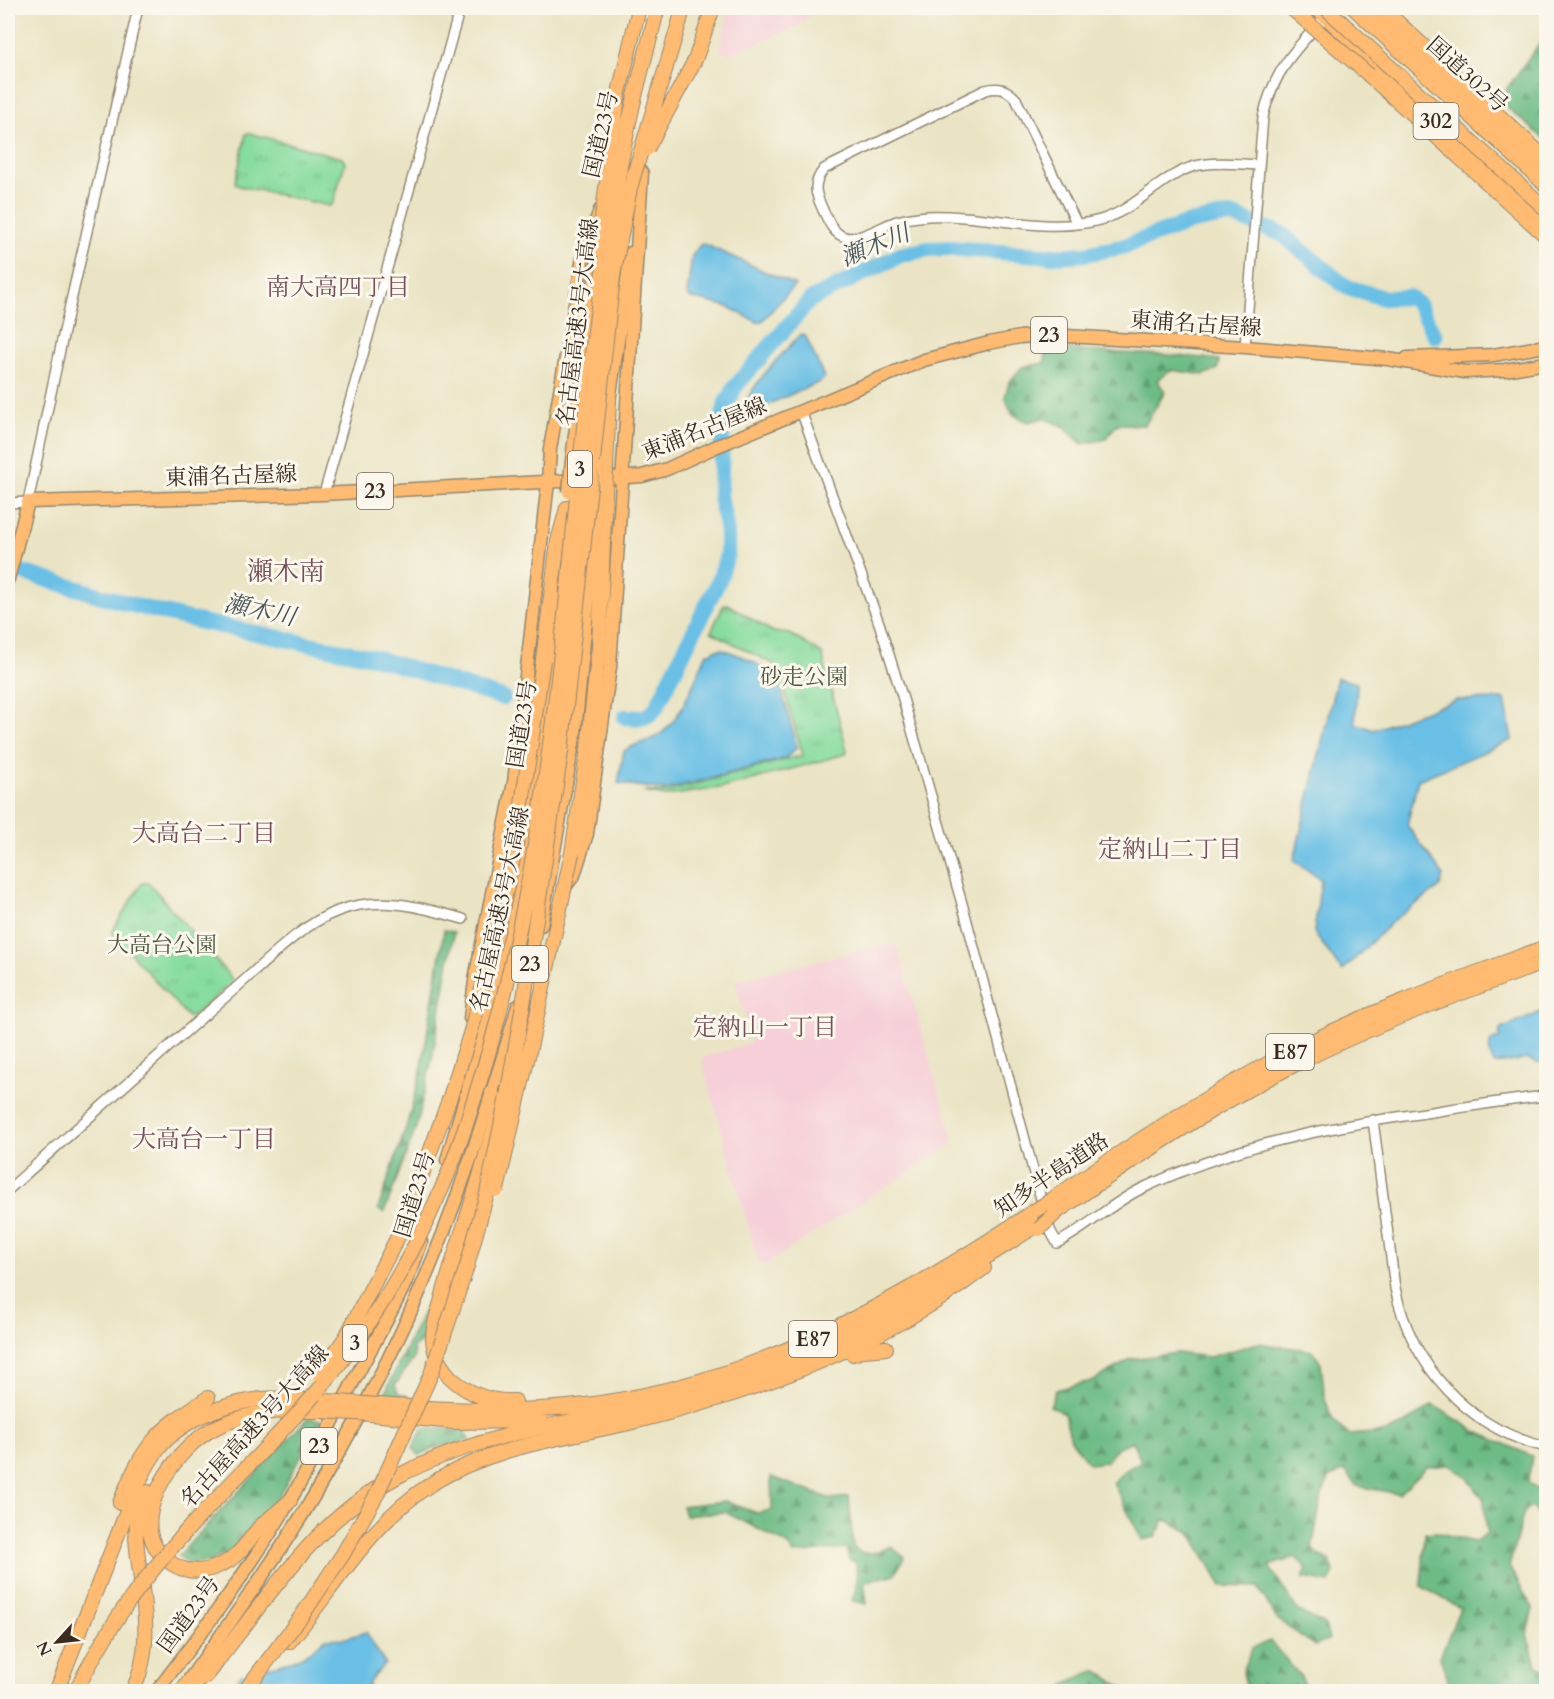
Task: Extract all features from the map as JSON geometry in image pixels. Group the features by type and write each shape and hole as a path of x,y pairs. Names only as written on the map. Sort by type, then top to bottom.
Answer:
{"highway":[{"path":"593,350 598,246 608,163 620,87 639,8"},
{"path":"639,171 695,60 713,8"},
{"path":"1291,8 1369,75 1546,236"},
{"path":"1299,8 1369,75"},
{"path":"1354,8 1546,185"},
{"path":"1382,8 1546,159"},
{"name":"名古屋高速3号大高線","path":"75,1692 99,1646 132,1597 174,1545 316,1393 354,1345 396,1281 420,1236 440,1194 459,1144 490,1047 520,929 540,814 559,680 593,350 608,241 627,133 657,9"},
{"path":"1328,11 1546,209"},
{"name":"名古屋高速3号大高線","path":"244,1692 303,1614 343,1554 377,1494 431,1374 467,1266 487,1193 524,999 561,752 613,276 625,208 639,171 681,12"},
{"path":"1468,88 1546,148"},
{"path":"1449,147 1546,247"},
{"path":"431,1374 445,1352 496,1195 572,852 588,748 599,647 602,490 609,398"},
{"path":"265,1449 346,1337 374,1285 402,1227 447,1108 471,1031 498,928 516,845 547,661 558,541 567,508"},
{"name":"知多半島道路","path":"1056,1205 1123,1151 1214,1094 1290,1052 1426,991 1546,947"},
{"name":"知多半島道路","path":"1056,1205 1230,1100 1295,1064 1431,1004 1546,962"},
{"path":"492,1093 497,1113 437,1319 433,1338 436,1352 452,1380 483,1397 503,1402 537,1400 569,1407"},
{"path":"244,1692 272,1663 362,1547 385,1522 411,1498 454,1471 510,1450 658,1415 753,1387 840,1352 890,1329 932,1305 1056,1205"},
{"name":"知多半島道路","path":"569,1407 678,1387 758,1363 858,1318 1036,1222"},
{"name":"知多半島道路","path":"597,1416 710,1390 742,1380 836,1343 896,1312 968,1270 1036,1222"},
{"path":"658,1415 675,1416 726,1405 798,1379 864,1350 886,1348"},
{"path":"55,1692 130,1476 149,1444 165,1427 208,1398"},
{"path":"94,1580 143,1473 157,1450 192,1421 221,1409 263,1399 374,1410"},
{"path":"132,1692 139,1677 147,1637 137,1555 137,1524 152,1481 168,1457 199,1429 241,1410 290,1401"},
{"path":"290,1501 232,1558 207,1570 181,1568 171,1563 154,1546 150,1533 151,1508 163,1480 177,1459 200,1437 244,1417 324,1406"},
{"name":"E87","path":"374,1410 480,1411 569,1407"},
{"name":"E87","path":"374,1410 454,1422 552,1421 597,1416"},
{"path":"180,1691 206,1676 287,1569 317,1535 363,1497 398,1476 463,1448 597,1416"}],"main road":[{"name":"302","path":"1316,8 1328,11 1546,224"},
{"name":"国道302号","path":"1364,8 1546,171"},
{"name":"国道23号","path":"567,508 589,316 610,184 632,88 657,9"},
{"path":"609,398 639,171"},
{"path":"542,921 574,875 587,834 610,667 627,410 639,171"},
{"path":"442,1178 457,1113 476,974 514,782 550,449 583,257 610,184"},
{"name":"東浦名古屋線","path":"28,502 324,494 642,476 667,469 728,441 924,360 954,350 1020,337 1083,336 1245,347 1388,359 1466,372 1505,370 1546,363"},
{"name":"東浦名古屋線","path":"1388,359 1493,355 1546,346"},
{"name":"国道23号","path":"180,1691 244,1603 312,1499 356,1420 398,1338 432,1262 492,1093 542,921 575,732 602,490"},
{"path":"10,571 28,502"},
{"name":"国道23号","path":"156,1692 255,1557 290,1501 416,1259 487,1023 519,868 543,723 547,661"}],"street":[{"path":"8,503 28,502 63,336 138,8"},
{"path":"324,494 460,8"},
{"path":"1245,347 1258,165 1263,117 1268,95 1284,63 1328,11"},
{"path":"1077,224 1016,99 1007,90 996,88 985,90 824,169 815,184 815,192 831,226 838,234 858,238 879,227 918,217 937,216 1043,225 1077,224 1100,220 1116,214 1176,174 1195,166 1215,163 1258,165"},
{"path":"801,411 879,623 903,699 965,914 1036,1181 1050,1230 1057,1243 1088,1225 1132,1194 1196,1165 1292,1136 1373,1120 1546,1096"},
{"path":"8,1190 190,1027 310,926 337,911 364,904 395,903 463,919"},
{"path":"1373,1120 1394,1280 1398,1302 1412,1340 1420,1355 1441,1382 1466,1408 1516,1437 1546,1447"}],"shaded area":[{"path":"730,8 811,8 809,17 796,27 731,54 719,50"},
{"path":"891,943 897,946 953,1139 951,1145 766,1264 762,1264 758,1261 702,1061 704,1057 752,1042 735,981"}],"green space":[{"path":"1546,37 1546,140 1498,100"},
{"path":"246,134 342,158 345,163 333,204 329,206 239,186 235,183"},
{"path":"1048,347 1219,360 1218,369 1204,375 1171,370 1157,380 1165,392 1145,425 1117,424 1106,439 1082,444 1063,426 1043,418 1028,422 1012,414 1005,397 1009,382 1022,367 1044,363"},
{"name":"砂走公園","path":"727,604 773,632 790,634 822,654 847,750 846,754 726,787 666,796 643,792 666,792 803,755 777,666 711,632 723,606"},
{"name":"大高台公園","path":"142,883 149,883 232,979 232,982 192,1017 188,1017 113,934 113,930"},
{"path":"444,930 454,932 432,1059 416,1128 384,1213 378,1209 406,1128 421,1072"},
{"path":"424,1310 430,1315 426,1338 413,1348 414,1358 395,1385 398,1393 409,1396 410,1400 383,1397"},
{"path":"1258,1343 1313,1351 1321,1364 1325,1399 1333,1420 1349,1435 1386,1432 1401,1426 1433,1405 1477,1432 1532,1456 1528,1483 1538,1490 1546,1487 1546,1531 1533,1507 1524,1511 1509,1567 1533,1608 1527,1634 1536,1665 1546,1670 1546,1691 1457,1692 1451,1688 1440,1657 1460,1608 1421,1586 1425,1533 1436,1532 1474,1542 1487,1533 1484,1500 1467,1477 1449,1465 1427,1467 1399,1494 1357,1486 1345,1470 1330,1477 1322,1495 1312,1548 1317,1554 1330,1561 1334,1572 1329,1583 1303,1578 1307,1568 1295,1557 1269,1566 1298,1611 1325,1625 1329,1639 1315,1646 1277,1619 1258,1587 1222,1586 1190,1532 1164,1519 1156,1537 1142,1540 1113,1483 1123,1472 1141,1461 1132,1441 1118,1447 1106,1462 1089,1464 1071,1440 1064,1413 1050,1406 1056,1390 1095,1380 1131,1359 1177,1353 1210,1357"},
{"path":"308,1418 321,1420 273,1506 230,1552 210,1562 189,1563 178,1556"},
{"path":"423,1428 464,1430 469,1440 440,1446 419,1455 413,1448"},
{"path":"771,1477 831,1499 849,1497 853,1547 867,1553 891,1546 904,1558 895,1574 864,1582 867,1604 852,1601 857,1584 856,1562 849,1560 846,1548 794,1554 787,1544 725,1512 685,1516 682,1506 725,1501 757,1513 772,1510"},
{"path":"1270,1641 1301,1677 1308,1691 1247,1691 1243,1672 1252,1648"},
{"path":"1096,1670 1128,1691 1060,1691 1066,1683"}],"water":[{"path":"704,244 795,285 762,321 757,322 726,306 690,298 687,294 692,256 700,245"},
{"path":"801,334 805,335 824,377 822,381 762,407 759,403 745,409 759,381"},
{"path":"722,649 752,661 764,670 774,683 779,682 797,747 787,757 780,760 665,790 618,783 624,751 658,736 667,729 687,698 707,653"},
{"path":"1337,678 1357,683 1355,723 1373,730 1456,700 1505,699 1512,740 1418,780 1407,825 1443,875 1440,887 1394,920 1342,971 1314,932 1321,880 1294,860"},
{"path":"1546,1010 1546,1061 1537,1063 1527,1059 1495,1064 1491,1056 1490,1044 1491,1041 1501,1037 1499,1033 1501,1029"},
{"path":"366,1632 385,1664 368,1684 373,1691 226,1692 234,1686 240,1675 294,1660 325,1639 346,1638"}],"waterway":[{"name":"瀬木川","path":"625,717 646,716 656,708 720,578 727,555 727,532 720,496 723,417 726,402 731,397 734,388 810,300 900,255 928,249 948,248 1053,256 1085,254 1122,247 1188,223 1233,216 1282,234 1350,288 1384,298 1409,297 1418,304 1435,336"},
{"name":"瀬木川","path":"8,568 136,606 197,621 377,658 503,698"}],"district":[{"name":"南大高四丁目","path":"338,287"},
{"name":"瀬木南","path":"286,571"},
{"name":"大高台二丁目","path":"204,833"},
{"name":"定納山二丁目","path":"1170,849"},
{"name":"定納山一丁目","path":"765,1027"},
{"name":"大高台一丁目","path":"204,1139"}]}
